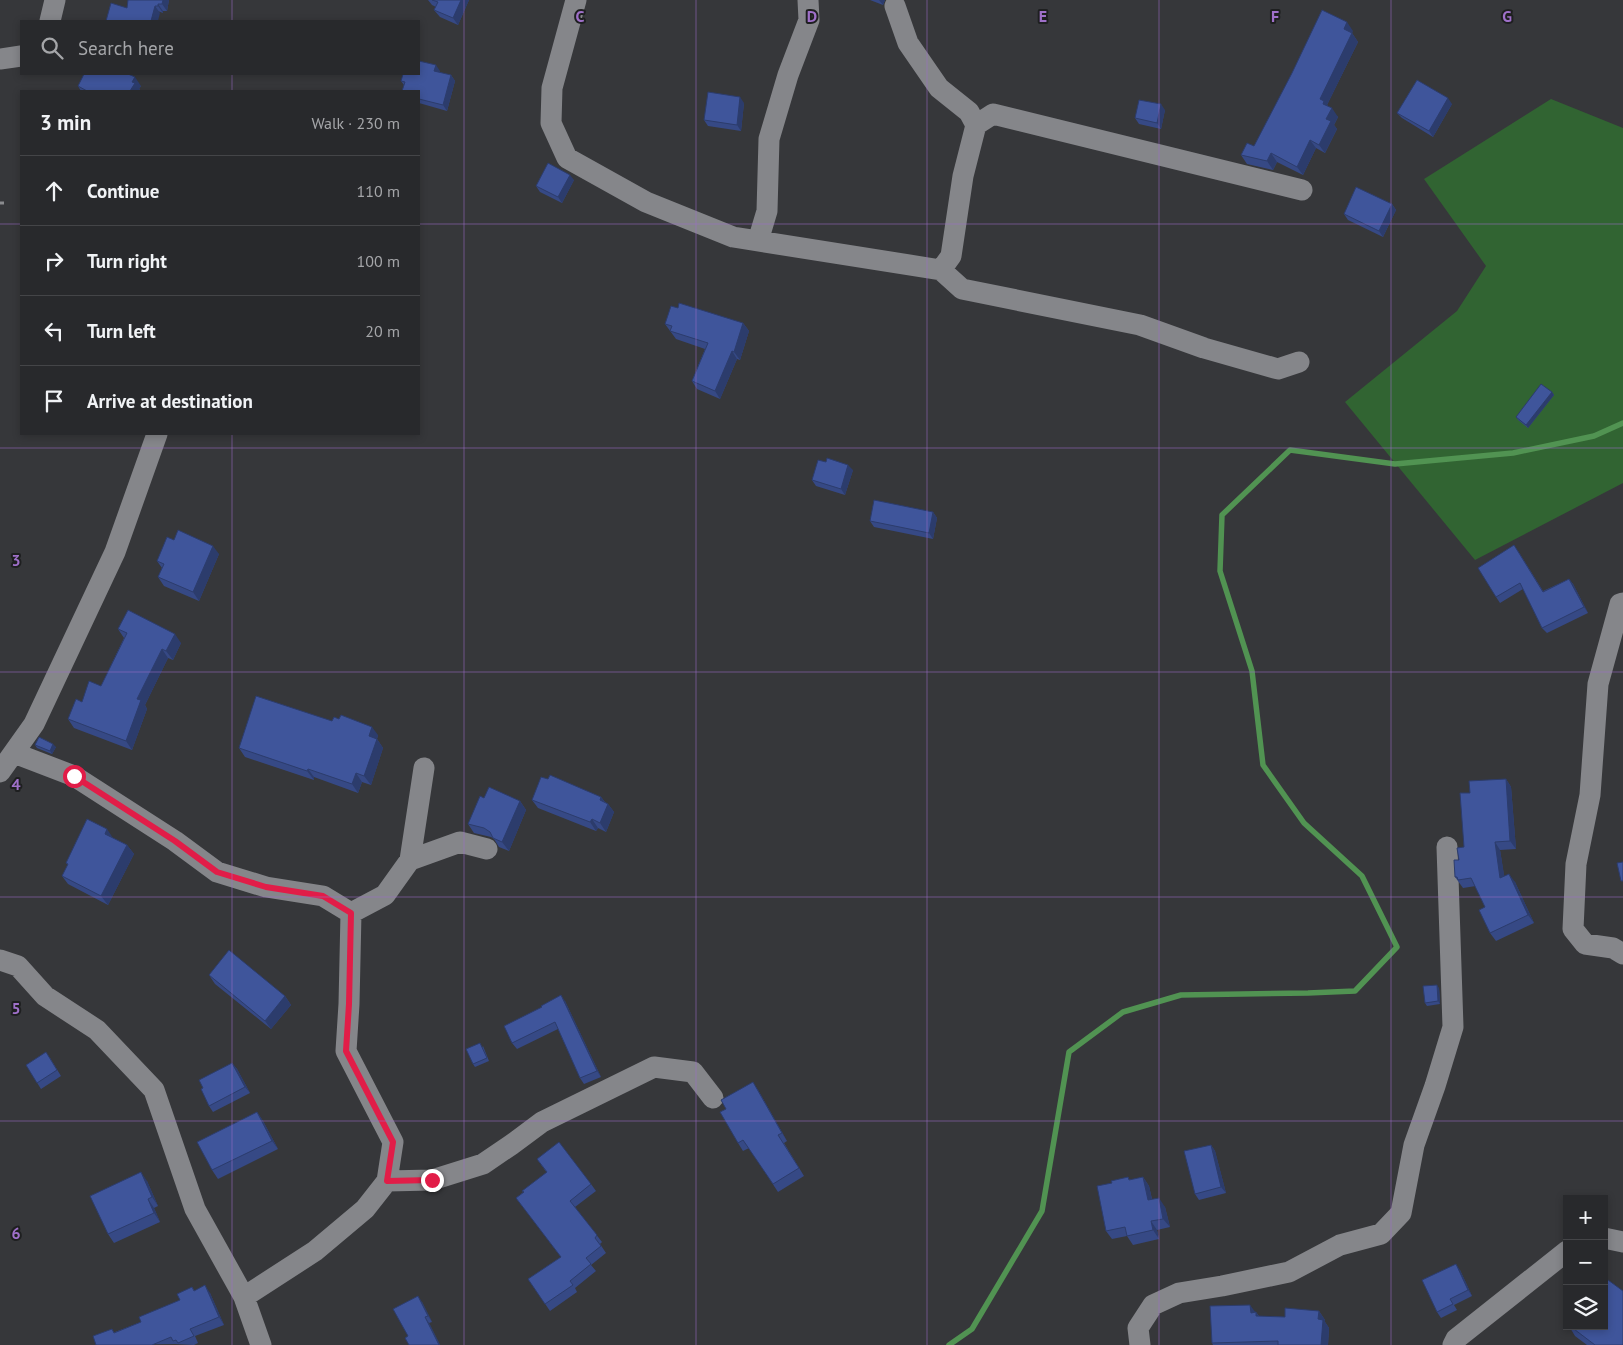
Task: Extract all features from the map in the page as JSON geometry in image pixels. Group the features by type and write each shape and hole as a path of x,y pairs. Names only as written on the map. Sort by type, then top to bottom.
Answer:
{"street":[{"path":"576,0 552,88 551,123 567,158 646,202 732,237 941,270 962,289 1140,325 1204,348 1278,369 1299,362"},
{"path":"758,241 767,211 769,139 788,75 809,20 808,0"},
{"path":"895,6 908,43 913,51 939,88 969,112 976,125"},
{"path":"0,59 20,56"},
{"path":"941,270 952,256 963,176 976,125 992,114 1302,190"},
{"path":"0,772 34,724 115,552 157,435"},
{"path":"1623,604 1620,604 1598,684 1590,795 1576,864 1574,929 1585,944 1613,948 1623,954"},
{"path":"14,753 74,776 175,841 217,872 266,887 323,896 351,913"},
{"path":"351,913 385,895 410,860 424,768"},
{"path":"410,860 460,842 487,849"},
{"path":"1140,1345 1138,1328 1153,1305 1179,1293 1289,1272 1340,1245 1381,1234 1401,1213 1414,1145 1453,1027 1447,847"},
{"path":"244,1297 316,1251 365,1210 387,1181 393,1142 346,1051 351,913"},
{"path":"0,960 18,966 45,996 97,1030 154,1090 196,1209 244,1297 261,1345"},
{"path":"387,1181 432,1180 483,1164 511,1146 542,1122 654,1067 693,1072 712,1098"},
{"path":"1608,1239 1623,1242"},
{"path":"1452,1345 1456,1339 1563,1254"}],"green space":[{"path":"1551,99 1623,128 1623,483 1475,560 1345,402 1457,311 1486,266 1424,179"}],"building":[{"path":"128,0 163,0 162,4 155,6 151,20 106,20 111,3 127,8"},
{"path":"432,0 461,0 453,18 434,10 438,2"},
{"path":"1322,10 1347,22 1344,29 1352,33 1320,99 1324,101 1323,104 1332,108 1326,119 1331,121 1319,145 1310,140 1297,167 1271,153 1267,161 1241,155 1247,143 1254,146"},
{"path":"420,61 436,65 434,71 451,75 443,105 420,99 420,90 402,90 405,82 401,81 403,75 420,75"},
{"path":"84,75 130,75 135,77 132,82 135,83 131,90 85,90 78,86"},
{"path":"1417,80 1448,98 1429,131 1397,113"},
{"path":"708,92 740,97 737,125 704,120"},
{"path":"1139,100 1161,104 1157,123 1135,118"},
{"path":"548,163 570,175 558,197 536,186"},
{"path":"1356,187 1392,204 1379,231 1344,214"},
{"path":"679,303 743,323 734,352 732,351 715,391 692,381 708,343 670,331 672,326 665,324 671,306 678,308"},
{"path":"1541,384 1552,392 1526,425 1516,417"},
{"path":"827,458 848,465 841,489 812,480 818,460 826,462"},
{"path":"874,500 933,512 929,533 870,521"},
{"path":"178,530 213,546 193,592 158,577 164,564 157,561 167,537 174,540"},
{"path":"1514,545 1543,592 1569,579 1584,607 1542,628 1520,583 1496,597 1478,568"},
{"path":"128,610 175,634 166,651 162,649 137,699 141,700 126,741 68,719 76,699 82,702 89,681 101,686 127,633 118,629"},
{"path":"256,696 332,721 334,717 339,719 341,715 372,727 369,736 377,739 364,776 356,773 352,784 239,748"},
{"path":"39,737 53,744 50,751 35,745"},
{"path":"550,775 601,797 600,800 608,804 600,823 592,819 590,822 532,800 541,777 548,779"},
{"path":"1506,779 1510,841 1495,842 1500,878 1509,874 1528,915 1490,933 1479,910 1485,907 1471,878 1458,880 1455,877 1454,860 1459,860 1457,848 1464,847 1460,793 1470,793 1469,781"},
{"path":"489,787 520,801 502,842 493,838 490,832 484,828 468,824 480,796 484,798"},
{"path":"87,819 107,829 105,834 127,845 101,896 62,876 68,864 66,863"},
{"path":"1623,862 1623,881 1621,881 1617,863"},
{"path":"229,950 285,996 265,1021 209,975"},
{"path":"1437,985 1438,1001 1425,1003 1423,986"},
{"path":"561,995 597,1071 580,1078 555,1022 512,1043 504,1026"},
{"path":"480,1043 487,1058 473,1064 466,1049"},
{"path":"46,1052 57,1070 37,1083 26,1065"},
{"path":"232,1063 245,1087 209,1106 199,1080"},
{"path":"753,1082 782,1133 778,1135 799,1168 773,1184 743,1140 738,1143 720,1112 726,1109 721,1100"},
{"path":"257,1112 272,1141 212,1170 197,1142"},
{"path":"559,1142 591,1184 570,1201 597,1235 595,1238 601,1246 586,1258 591,1264 570,1281 573,1285 545,1304 528,1279 561,1257 516,1198 524,1192 522,1191 547,1172 537,1159"},
{"path":"1211,1145 1221,1187 1195,1194 1184,1151"},
{"path":"141,1172 152,1197 148,1199 154,1213 108,1234 90,1196"},
{"path":"1128,1177 1129,1180 1143,1177 1148,1200 1159,1198 1163,1219 1151,1221 1153,1230 1127,1236 1125,1227 1106,1231 1097,1186"},
{"path":"1456,1264 1468,1290 1450,1299 1453,1304 1437,1312 1422,1280"},
{"path":"1608,1280 1623,1291 1623,1345 1595,1345 1575,1330 1608,1330"},
{"path":"205,1285 219,1317 190,1329 194,1336 178,1343 176,1340 173,1341 171,1337 152,1345 96,1345 93,1336 112,1329 114,1333 141,1322 139,1317 180,1300 177,1294 192,1287 194,1291"},
{"path":"418,1296 428,1316 425,1317 439,1345 409,1345 405,1338 408,1336 393,1309"},
{"path":"1250,1305 1251,1313 1256,1312 1256,1316 1285,1317 1285,1308 1319,1311 1318,1319 1323,1320 1321,1345 1278,1345 1278,1341 1212,1343 1210,1306"}],"waterway":[{"path":"949,1345 972,1329 1042,1211 1069,1052 1123,1012 1181,995 1355,991 1397,947 1362,876 1304,823 1263,765 1252,671 1220,571 1222,515 1290,450 1395,464 1513,453 1594,436 1623,423"}],"route":[{"path":"74,776 175,841 217,872 266,887 323,896 351,913 346,1051 393,1142 387,1181 432,1180"}]}
